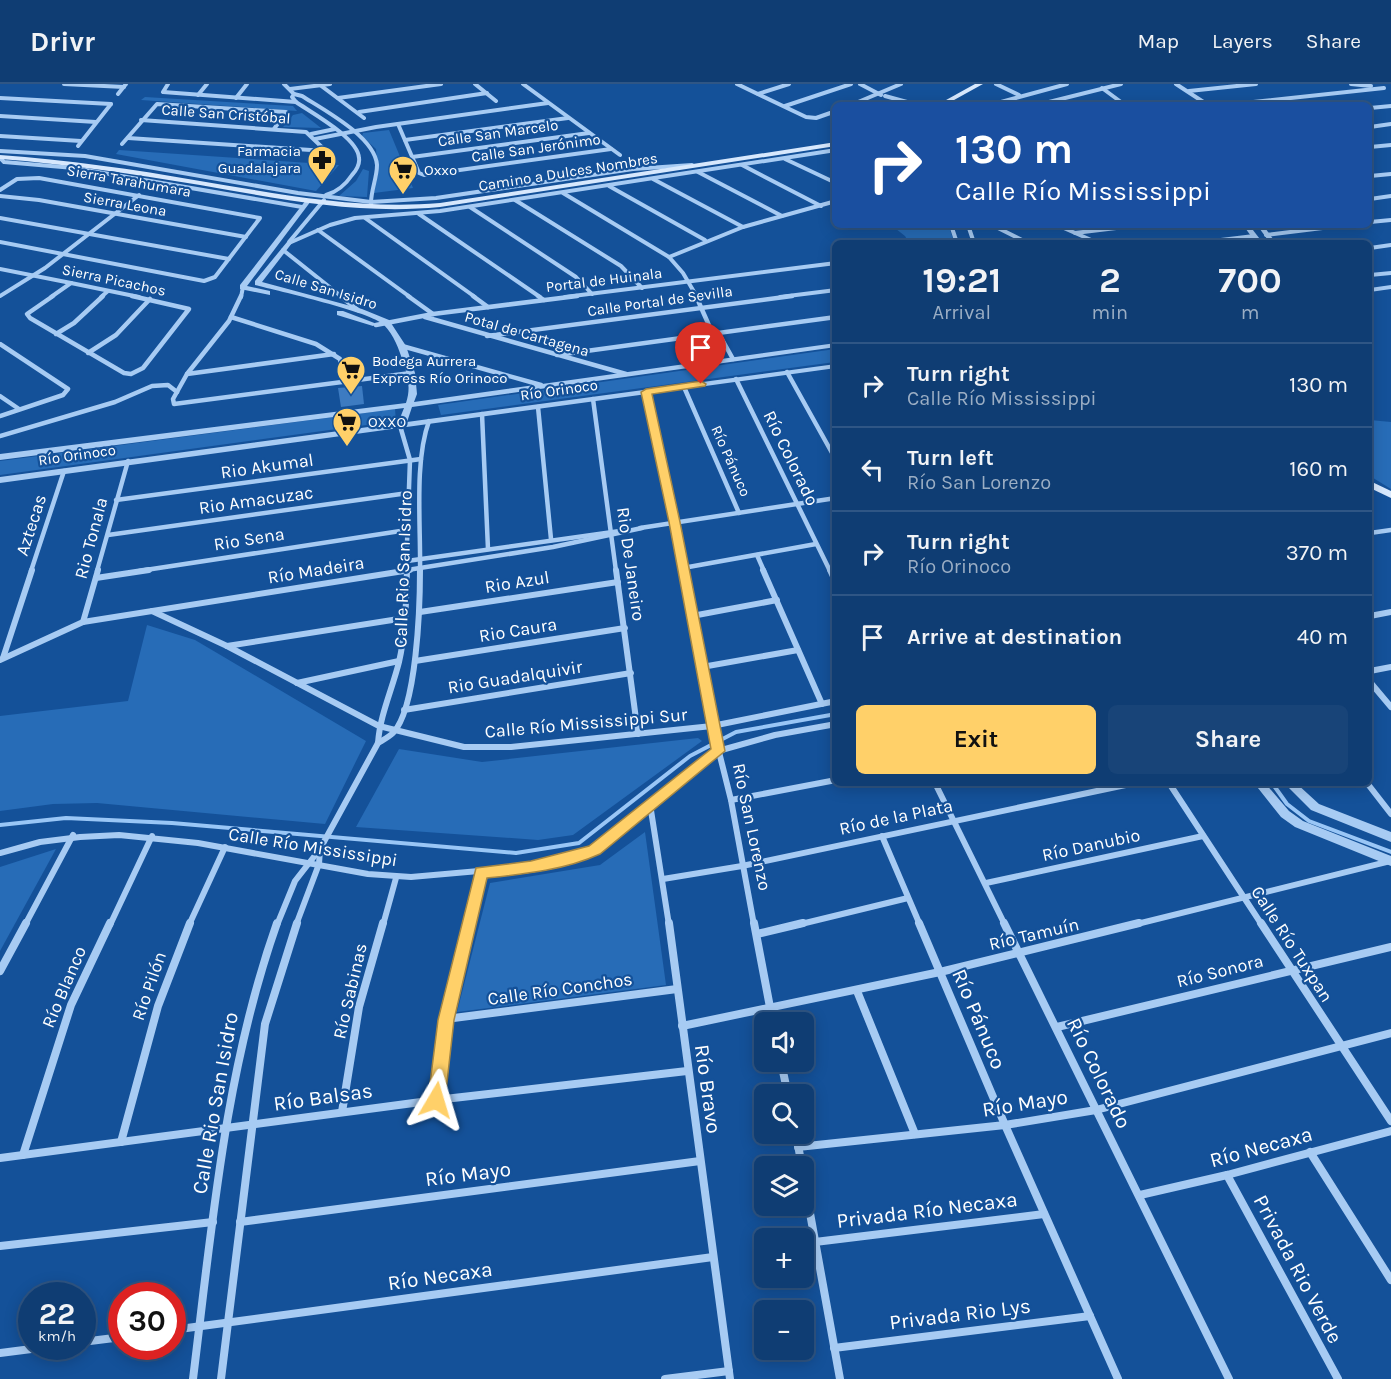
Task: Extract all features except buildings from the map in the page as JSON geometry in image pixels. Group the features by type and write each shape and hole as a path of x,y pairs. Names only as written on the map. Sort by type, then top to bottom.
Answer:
{"main road":[{"path":"948,102 980,84"},
{"name":"Camino a Dulces Nombres","path":"0,158 99,166 324,200 425,207 832,146"},
{"path":"492,189 520,192"},
{"path":"1372,486 1391,495"}],"street":[{"path":"64,84 125,86"},
{"path":"168,84 163,92 296,102"},
{"path":"198,95 207,84"},
{"path":"236,98 247,84"},
{"path":"285,84 294,94 302,96 344,126 362,131 376,127 548,103"},
{"path":"290,89 330,84"},
{"path":"338,98 441,84"},
{"path":"475,84 496,101"},
{"path":"523,84 620,155"},
{"path":"737,84 811,118 832,112"},
{"path":"758,94 789,84"},
{"path":"785,106 851,84"},
{"path":"860,84 899,102"},
{"path":"861,102 883,95 901,84"},
{"path":"996,84 1019,95"},
{"path":"999,102 1067,84"},
{"path":"1048,102 1121,84"},
{"path":"1176,84 1204,102"},
{"path":"1189,91 1256,84"},
{"path":"1351,84 1391,89"},
{"path":"320,85 364,118"},
{"path":"118,94 125,86"},
{"path":"1102,88 1121,102"},
{"path":"1253,102 1384,88"},
{"path":"358,112 487,93"},
{"path":"0,151 85,156 311,198 331,195 347,181 358,166 358,151 339,133 296,102 292,97 294,94"},
{"path":"0,98 112,103 78,146"},
{"path":"122,144 141,120 158,104 286,112 274,129"},
{"path":"1372,108 1391,106"},
{"path":"0,116 96,122"},
{"path":"405,140 568,118"},
{"name":"Calle San Cristóbal","path":"141,120 310,133 344,126"},
{"path":"398,124 412,157"},
{"path":"1372,127 1391,124"},
{"path":"315,139 353,130"},
{"path":"353,130 371,148 376,161 371,205 647,167 708,164"},
{"path":"310,133 326,151 331,161"},
{"name":"Calle San Marcelo","path":"412,157 588,133"},
{"path":"0,136 81,141"},
{"path":"128,138 326,151"},
{"path":"1372,147 1391,145"},
{"path":"818,148 832,154"},
{"name":"Camino a Dulces Nombres","path":"289,243 345,220 470,207 785,159 827,152 832,148"},
{"name":"Calle San Jerónimo","path":"412,157 419,173 428,175 611,149"},
{"path":"1372,153 1391,151"},
{"path":"0,158 4,162 74,168 302,207"},
{"path":"785,159 832,181"},
{"path":"742,165 822,206"},
{"path":"698,172 783,217"},
{"path":"1372,176 1391,174"},
{"name":"Sierra Tarahumara","path":"0,190 10,182 32,177 258,216 259,220 246,237"},
{"path":"652,179 743,227"},
{"path":"608,186 705,240"},
{"path":"562,193 669,257 684,272 711,330 719,334 733,359"},
{"path":"0,296 34,276 140,195"},
{"name":"Sierra Leona","path":"0,196 39,200 246,237"},
{"path":"1372,198 1391,196"},
{"path":"311,198 244,287 231,317 187,374 172,402 177,404 411,373"},
{"path":"244,287 255,286 324,200"},
{"path":"515,200 621,266 642,288"},
{"path":"669,257 705,240 743,227 832,202"},
{"path":"470,207 576,278 592,294"},
{"path":"418,214 544,300"},
{"path":"364,217 488,307"},
{"path":"0,218 229,259"},
{"path":"1372,222 1391,220"},
{"path":"998,228 1023,240"},
{"path":"1064,228 1091,240"},
{"path":"1075,233 1116,228"},
{"path":"1248,228 1257,240"},
{"path":"1262,228 1270,240"},
{"path":"1266,235 1323,228"},
{"path":"318,230 432,314"},
{"path":"1221,240 1254,236"},
{"path":"0,242 204,281 215,277 246,237"},
{"path":"1372,248 1391,245"},
{"path":"284,250 359,311"},
{"name":"Portal de Huinala","path":"376,325 432,314 832,264"},
{"name":"Sierra Picachos","path":"0,269 189,309 138,372 124,373 88,352"},
{"path":"1372,275 1391,273"},
{"path":"71,283 27,314 30,318 88,352 116,335 150,299"},
{"name":"Calle San Isidro","path":"255,286 359,311 386,322"},
{"name":"Calle San Isidro","path":"255,286 376,325 392,334"},
{"path":"1372,290 1391,287"},
{"path":"56,334 74,323 108,291"},
{"name":"Calle Portal de Sevilla","path":"487,336 832,291"},
{"name":"Potal de Cartagena","path":"421,316 626,374"},
{"path":"231,317 316,344 339,359 344,382"},
{"path":"557,355 832,318"},
{"path":"386,322 402,346 411,373 413,394 402,424"},
{"path":"707,335 711,330"},
{"path":"707,335 718,361"},
{"path":"0,344 68,389 63,395 0,416"},
{"path":"402,346 541,385"},
{"name":"Río Orinoco","path":"0,457 409,405 832,346"},
{"path":"187,374 333,354"},
{"name":"Río Orinoco","path":"1,481 128,461 832,366"},
{"path":"787,372 832,453"},
{"name":"Río Colorado","path":"736,379 832,575"},
{"path":"0,436 115,402 153,386 168,385 177,392"},
{"name":"Río Pánuco","path":"684,387 739,513"},
{"name":"Río San Lorenzo","path":"646,392 675,522 713,727 731,800 771,1012"},
{"path":"413,394 420,398 429,421"},
{"path":"0,396 19,409"},
{"name":"Rio De Janeiro","path":"593,399 638,734"},
{"path":"538,407 551,539"},
{"path":"482,414 488,549"},
{"name":"Calle Rio San Isidro","path":"378,743 394,732 404,710 415,661 420,612 421,459 423,437 429,421"},
{"name":"Calle Rio San Isidro","path":"193,1379 225,1129 237,1062 255,990 284,906 306,862 320,849 378,743 379,726 399,661 405,618 410,460 401,429 402,424"},
{"name":"Rio Akumal","path":"116,500 421,459"},
{"name":"Rio Tonala","path":"83,622 128,461"},
{"name":"Aztecas","path":"2,659 64,471"},
{"name":"Rio Amacuzac","path":"108,535 408,493"},
{"name":"Río Madeira","path":"2,659 83,622 517,553 675,522 832,499"},
{"name":"Rio Sena","path":"96,578 407,530"},
{"path":"1372,533 1391,530"},
{"name":"Río Madeira","path":"407,561 551,539 612,534"},
{"path":"683,568 816,544"},
{"path":"514,545 517,553"},
{"path":"757,555 822,704"},
{"name":"Rio Azul","path":"420,612 618,582"},
{"path":"692,616 777,600"},
{"name":"Calle Río Mississippi Sur","path":"152,611 227,646 379,726 394,732 464,747 485,749 713,727 832,702"},
{"path":"1372,616 1391,612"},
{"path":"227,646 405,618"},
{"name":"Rio Caura","path":"415,661 625,628"},
{"path":"702,667 798,651"},
{"path":"296,683 399,661"},
{"path":"1372,671 1391,667"},
{"name":"Rio Guadalquivir","path":"404,710 631,673"},
{"path":"1372,684 1391,708"},
{"name":"Calle Río Mississippi","path":"0,853 49,839 73,835 152,836 396,878 481,873 531,867 583,855 606,843 718,747 832,724"},
{"path":"731,800 832,781"},
{"name":"Río Colorado","path":"936,786 1229,1379"},
{"name":"Río de la Plata","path":"663,879 742,866 1120,786"},
{"name":"Calle Río Tuxpan","path":"1171,786 1290,970 1391,1120"},
{"path":"1262,786 1285,814 1299,824 1391,861"},
{"path":"1292,786 1315,807 1391,837"},
{"path":"1368,786 1391,814"},
{"name":"Río Bravo","path":"650,804 663,879 729,1375"},
{"path":"0,971 73,835"},
{"name":"Río Blanco","path":"23,1155 71,1005 152,836"},
{"name":"Río Pánuco","path":"882,836 1005,1125 1118,1379"},
{"name":"Río Danubio","path":"986,883 1203,836"},
{"name":"Río Pilón","path":"121,1142 163,988 176,953 225,847"},
{"name":"Calle Rio San Isidro","path":"221,1379 260,1052 273,994 319,864 320,849"},
{"name":"Río Tamuín","path":"682,1026 940,972 1245,899 1391,861"},
{"path":"436,1100 446,1020 481,873"},
{"name":"Río Sabinas","path":"342,1112 359,1006 396,878"},
{"path":"757,934 908,898"},
{"name":"Río Sonora","path":"1057,1027 1391,947"},
{"name":"Calle Río Conchos","path":"446,1020 677,989"},
{"path":"858,991 915,1134"},
{"name":"Río Mayo","path":"798,1147 1005,1125 1096,1110 1391,1033"},
{"name":"Río Balsas","path":"0,1158 436,1100 687,1071"},
{"name":"Río Necaxa","path":"1140,1195 1227,1175 1391,1131"},
{"path":"798,1144 800,1156"},
{"path":"1310,1152 1391,1280"},
{"name":"Río Mayo","path":"240,1222 700,1161"},
{"name":"Privada Rio Verde","path":"1227,1175 1338,1379"},
{"name":"Privada Río Necaxa","path":"815,1242 1044,1214"},
{"path":"810,1216 840,1379"},
{"path":"0,1246 213,1222"},
{"name":"Río Necaxa","path":"186,1328 713,1257"},
{"name":"Privada Rio Lys","path":"834,1348 1090,1316"},
{"path":"0,1353 18,1351"},
{"path":"665,1379 729,1375"}],"shaded area":[{"path":"145,97 293,106 297,111 141,100"},
{"path":"302,113 321,128 283,127 293,115"},
{"path":"389,130 413,188 374,193 378,174 376,149 362,136 363,133"},
{"path":"119,150 339,165 316,191 116,154"},
{"path":"363,169 369,171 367,197 339,196 356,181"},
{"path":"895,228 949,228 954,240 907,240"},
{"path":"832,349 832,362 441,415 438,405"},
{"path":"395,409 396,421 0,475 0,461"},
{"path":"1372,420 1391,422 1391,489 1372,477"},
{"path":"147,625 195,640 366,741 325,824 97,803 53,804 0,811 0,716 128,701"},
{"path":"698,738 702,741 573,835 538,840 356,827 399,749 482,762"},
{"path":"645,832 666,985 457,1012 490,883 600,865"},
{"path":"56,849 0,951 0,867"}],"waterway":[{"path":"0,825 66,818 172,823 516,853 579,843 690,756 736,732 832,715"},
{"path":"1274,786 1287,804 1309,821 1391,852"}],"place":[{"name":"Farmacia Guadalajara","path":"322,186"},
{"name":"Oxxo","path":"403,196"},
{"name":"Bodega Aurrera Express Río Orinoco","path":"351,396"},
{"name":"OXXO","path":"347,448"}],"route":[{"path":"436,1100 446,1020 481,873 531,867 595,850 718,751 675,522 646,392 701,384"}]}
